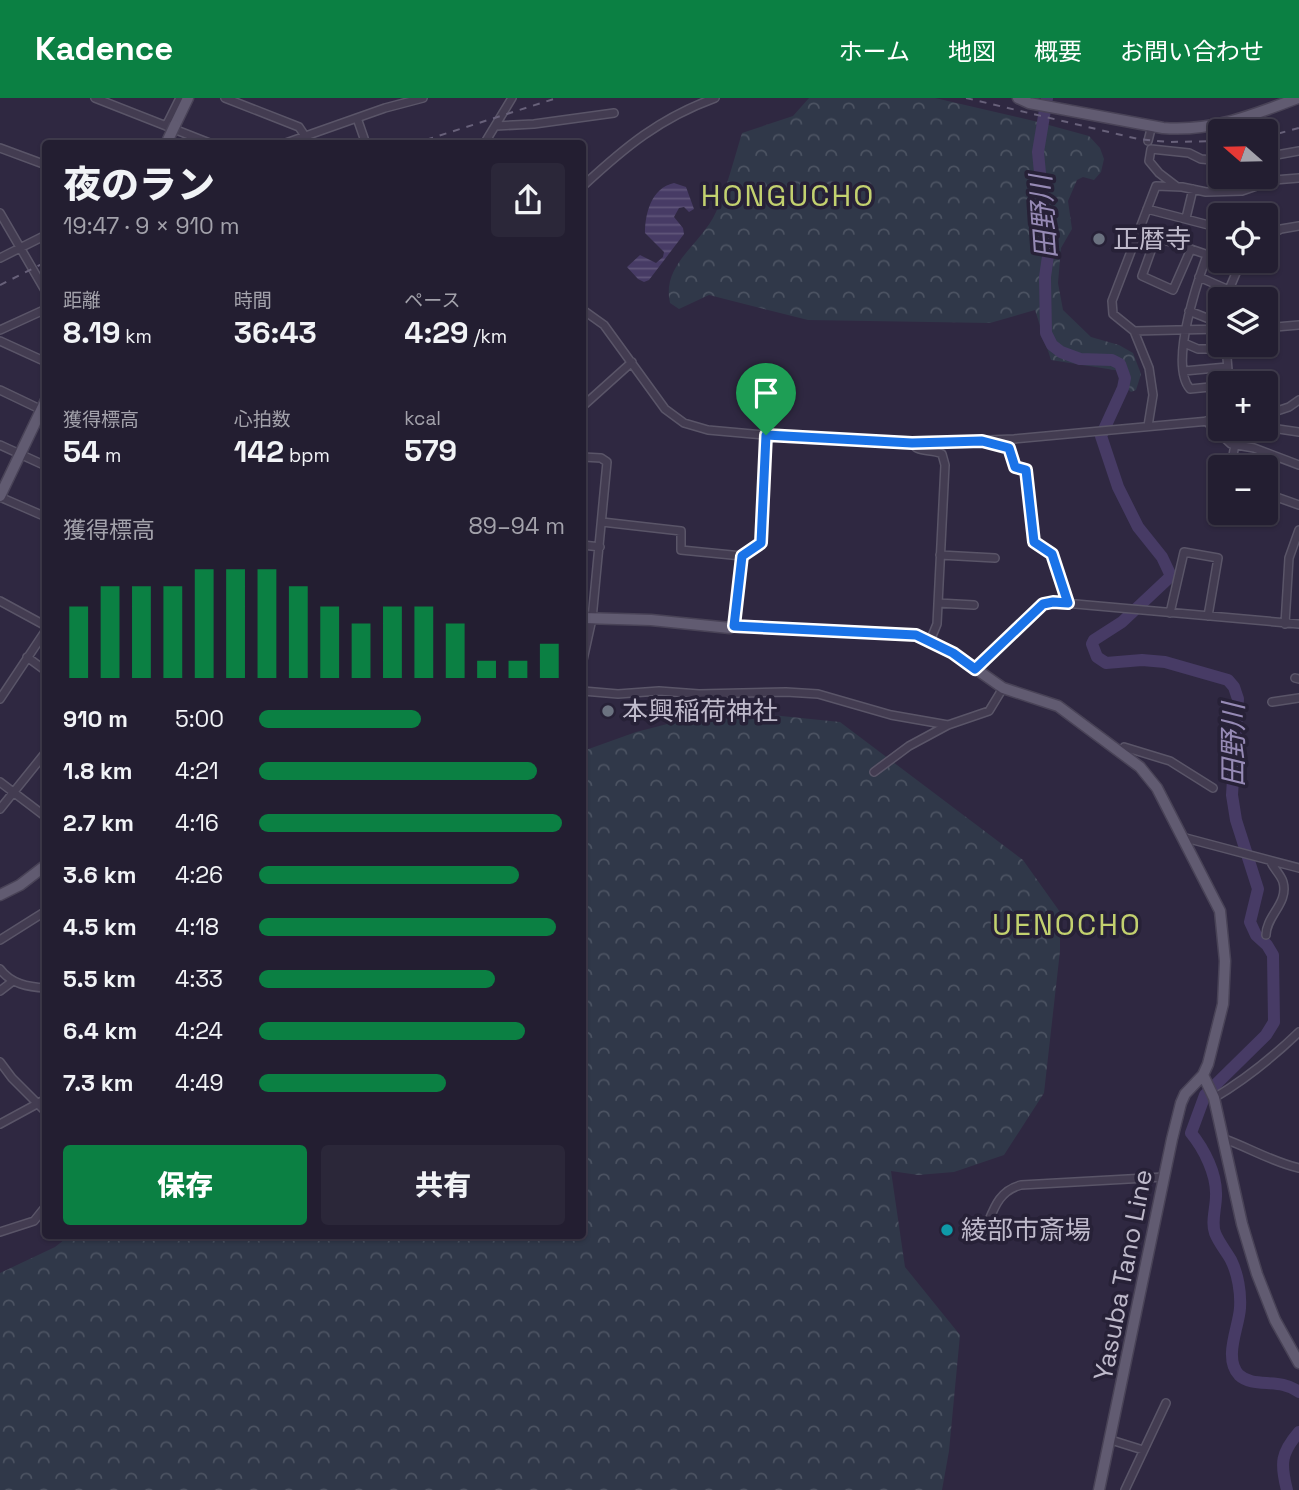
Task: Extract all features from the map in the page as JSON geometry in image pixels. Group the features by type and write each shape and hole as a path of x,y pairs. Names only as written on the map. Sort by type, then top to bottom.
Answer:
{"main road":[{"path":"167,140 170,126 188,98"},
{"path":"1018,98 1043,106 1184,130 1199,129 1255,115 1298,98"},
{"path":"0,496 42,411"},
{"path":"588,619 916,635 930,641 1003,688 1058,706 1140,767 1157,788 1220,911 1225,961 1223,1004 1203,1075 1212,1092 1242,1224 1257,1274 1275,1320 1299,1363"},
{"path":"0,895 20,885 42,868"},
{"name":"Yasuba Tano Line","path":"1100,1490 1181,1103 1185,1094 1203,1075"}],"street":[{"path":"95,98 203,140"},
{"path":"170,126 180,98"},
{"path":"225,98 299,127 305,136"},
{"path":"294,140 423,98"},
{"path":"487,140 512,98"},
{"path":"586,184 654,128 683,110 715,98"},
{"path":"496,125 534,124 614,113"},
{"path":"357,118 365,140"},
{"path":"1148,141 1152,125"},
{"path":"0,148 42,164"},
{"path":"1176,187 1149,161 1151,149 1189,153 1208,160"},
{"path":"1278,155 1299,151"},
{"path":"1148,426 1153,394 1149,368 1134,331 1113,314 1112,301 1156,186 1206,192 1242,191 1274,180 1299,178"},
{"path":"1186,218 1193,189"},
{"path":"1147,209 1208,225"},
{"path":"0,213 42,285"},
{"path":"1278,230 1299,226"},
{"path":"1138,231 1207,255 1189,311 1184,343 1184,382 1190,389 1208,387"},
{"path":"0,258 42,237"},
{"path":"1156,237 1142,275 1173,290 1191,249"},
{"path":"1199,277 1222,287"},
{"path":"0,330 42,311"},
{"path":"1189,311 1208,319"},
{"path":"586,312 604,325 665,409 684,423 708,430 912,443 982,441 1206,421 1231,444 1254,448 1299,465"},
{"path":"1134,331 1186,330 1208,325"},
{"path":"1278,327 1299,325"},
{"path":"0,341 42,360"},
{"path":"1184,343 1198,349 1208,348"},
{"path":"1226,357 1228,371"},
{"path":"586,402 632,362"},
{"path":"1184,371 1227,367"},
{"path":"0,390 42,406"},
{"path":"1278,411 1299,400"},
{"path":"1278,429 1299,432"},
{"path":"602,522 681,531 681,551 742,556 761,543 766,435"},
{"path":"982,441 1009,448 1015,467 1026,470 1034,542 1052,554 1068,603"},
{"path":"912,443 922,451 934,450 942,454 945,464 937,624 930,641"},
{"path":"1233,455 1235,444"},
{"path":"0,445 42,464"},
{"path":"586,457 601,458 607,462 600,547 588,619"},
{"path":"0,496 42,515"},
{"path":"1278,498 1299,505"},
{"path":"1285,624 1289,558 1299,530"},
{"path":"586,545 600,547"},
{"path":"1170,612 1184,552 1218,558 1208,616"},
{"path":"940,555 995,558"},
{"path":"734,626 742,556"},
{"path":"0,601 42,626"},
{"path":"975,669 1043,604 1053,602 1299,624"},
{"path":"938,603 974,605"},
{"path":"0,699 42,634"},
{"path":"27,657 42,668"},
{"path":"874,772 909,746 948,725 989,711 1003,688"},
{"path":"586,691 618,694 659,691 699,694 818,694 891,715 948,725"},
{"path":"1272,702 1299,698"},
{"path":"1121,752 1124,747 1170,761 1213,788"},
{"path":"0,809 42,757"},
{"path":"0,782 42,814"},
{"path":"1182,837 1299,868"},
{"path":"1266,935 1266,929 1278,910 1284,892 1283,880 1271,862"},
{"path":"0,940 42,914"},
{"path":"0,969 19,984 42,987"},
{"path":"0,991 13,981"},
{"path":"1212,1092 1240,1083 1267,1063 1299,1031"},
{"path":"0,1062 12,1078 42,1101 0,1124"},
{"path":"1222,1138 1267,1158 1299,1168"},
{"path":"984,1232 997,1203 1011,1188 1021,1185 1164,1177"},
{"path":"0,1232 34,1221 42,1211"},
{"path":"1125,1490 1166,1403"},
{"path":"1111,1440 1143,1450"}],"green space":[{"path":"809,98 935,98 1089,136 1100,148 1104,159 1101,172 1094,180 1083,177 1077,180 1068,201 1072,229 1061,248 1058,283 1063,310 1091,337 1119,345 1133,353 1141,374 1136,390 1131,392 1127,388 1127,372 1051,360 1035,310 990,323 808,320 709,295 679,309 670,303 671,277 716,212 742,133 793,116"},
{"path":"722,710 840,722 1023,860 1060,912 1060,951 1044,1093 1004,1155 954,1172 918,1175 891,1171 905,1267 960,1335 949,1451 942,1490 0,1490 0,1273 55,1247 65,1239 586,1239 586,750 636,732"}],"shaded area":[{"path":"674,183 686,187 694,209 689,212 684,207 679,208 674,217 683,228 684,234 649,280 644,282 627,267 640,255 656,263 663,257 664,252 645,233 646,218 655,196 660,190"}],"waterway":[{"name":"田野川","path":"1047,98 1038,152 1048,256 1045,277 1046,333 1052,345 1061,352 1080,359 1112,360 1120,364 1125,378 1123,388 1101,436 1118,487 1138,527 1162,557 1171,576 1122,622 1092,644 1097,657 1106,663 1142,660 1165,662 1228,680 1238,699 1232,795 1236,820 1258,889 1250,922 1256,935 1273,955 1274,1022 1266,1035 1205,1095 1191,1133 1212,1171 1216,1188 1214,1229 1231,1260 1238,1284 1240,1308 1232,1351 1234,1368 1245,1379 1283,1385 1299,1392"},
{"name":"田野川","path":"1287,1490 1283,1472 1285,1452 1299,1432"}],"railway":[{"path":"426,140 557,98"},
{"path":"966,98 1138,139 1208,141"},
{"path":"1278,134 1299,128"},
{"path":"0,285 42,264"}],"place":[{"name":"正暦寺","path":"1099,239"},
{"name":"本興稲荷神社","path":"608,711"},
{"name":"綾部市斎場","path":"947,1230"}],"district":[{"name":"HONGUCHO","path":"788,195"},
{"name":"UENOCHO","path":"1067,924"}],"route":[{"path":"766,435 912,443 982,441 1009,448 1015,467 1026,470 1034,542 1052,554 1068,603 1043,604 975,669 953,653 916,635 734,626 742,556 761,543 766,435"}]}
